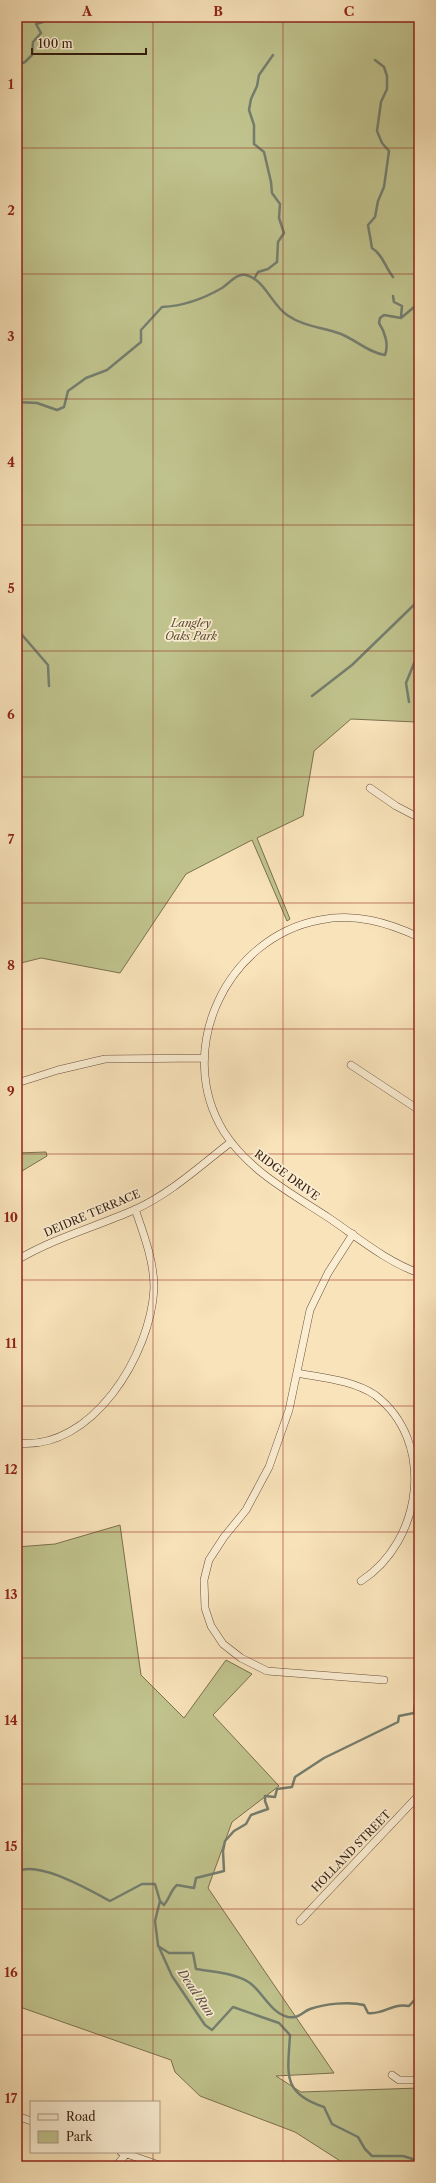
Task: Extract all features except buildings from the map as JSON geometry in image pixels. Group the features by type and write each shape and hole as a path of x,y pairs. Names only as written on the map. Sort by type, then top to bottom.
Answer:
{"street":[{"path":"370,788 396,806 419,818"},
{"name":"RIDGE DRIVE","path":"419,937 384,923 353,917 312,921 280,934 252,953 240,965 222,992 210,1020 204,1058 210,1101 216,1116 231,1142 260,1172 399,1264 419,1273"},
{"path":"17,1083 54,1071 105,1058 204,1058"},
{"path":"350,1065 419,1110"},
{"name":"DEIDRE TERRACE","path":"17,1260 36,1248 135,1209 185,1178 231,1142"},
{"path":"17,1443 33,1444 57,1436 71,1430 92,1415 116,1390 138,1355 149,1325 154,1288 150,1257 135,1209"},
{"path":"353,1234 334,1263 314,1301 306,1327 289,1410 269,1467 246,1510 213,1553 206,1572 204,1593 208,1620 219,1638 234,1653 267,1671 384,1680"},
{"path":"296,1373 350,1383 374,1395 399,1419 414,1451 417,1474 414,1506 389,1557 381,1566 361,1581"},
{"name":"HOLLAND STREET","path":"300,1921 419,1795"},
{"path":"392,2075 399,2080 419,2080"},
{"path":"17,2116 30,2121"},
{"path":"116,2166 124,2153 162,2166"}],"green space":[{"name":"Langley Oaks Park","path":"17,17 419,17 419,736 416,722 351,719 314,751 303,816 257,838 290,919 287,921 252,840 186,874 120,973 41,958 17,964"},
{"path":"46,1152 47,1156 17,1174 17,1153"},
{"path":"120,1525 141,1675 184,1718 226,1660 252,1674 213,1715 279,1786 232,1822 208,1888 334,2073 276,2076 301,2092 419,2088 419,2166 348,2166 295,2132 200,2096 175,2072 171,2060 17,2006 17,1547 55,1544"}],"waterway":[{"path":"17,65 25,62 32,55 33,42 41,33 36,24 43,22 46,17"},
{"path":"254,279 258,272 268,269 277,262 278,242 284,233 279,218 280,204 272,193 264,152 254,144 254,125 249,110 259,75 273,55"},
{"path":"375,60 384,67 387,76 387,89 381,102 377,131 382,143 389,151 384,187 378,201 375,217 368,225 372,248 376,251 393,277"},
{"path":"17,402 37,403 57,410 64,407 68,391 86,378 107,370 141,342 141,330 162,307 178,305 200,299 222,288 239,275 252,277 263,287 282,311 293,319 341,334 373,352 385,355 387,347 385,334 379,323 380,318 384,315 401,318 419,303"},
{"path":"393,296 394,302 402,306 401,317"},
{"path":"312,696 352,665 419,600"},
{"path":"17,629 48,665 49,686"},
{"path":"409,702 406,683 419,651"},
{"path":"160,1901 164,1905 177,1885 194,1888 196,1878 224,1871 223,1851 225,1841 234,1831 246,1824 251,1815 268,1809 265,1796 275,1797 277,1789 292,1787 295,1777 324,1758 398,1722 399,1716 414,1713 415,1705 419,1703"},
{"name":"Dead Run","path":"17,1872 26,1869 50,1873 77,1884 110,1901 142,1884 155,1884 160,1901 155,1921 158,1945 172,1976 205,2025 212,2030 233,2007 279,2023 290,2035 288,2060 290,2080 300,2095 324,2107 332,2124 358,2137 365,2149 372,2156 403,2156 419,2161"},
{"path":"158,1946 169,1953 193,1953 196,1969 224,1973 238,1977 250,1983 272,2007 282,2015 288,2017 298,2016 307,2010 316,2007 344,2003 364,2005 368,2013 374,2013 392,2007 409,2006 419,1995"}]}
